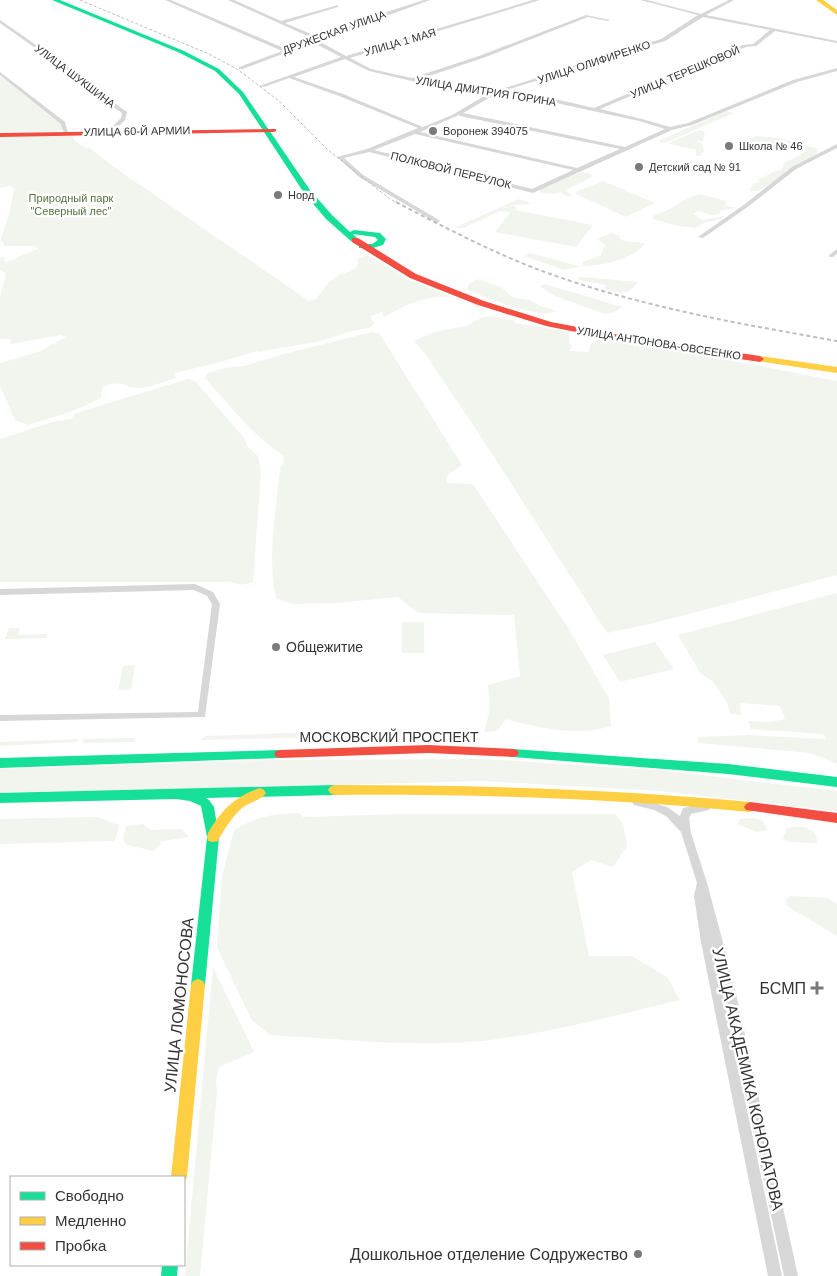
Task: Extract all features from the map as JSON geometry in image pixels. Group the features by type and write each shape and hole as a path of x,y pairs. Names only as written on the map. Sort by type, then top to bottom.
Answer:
{"main road":[{"name":"УЛИЦА АНТОНОВА-ОВСЕЕНКО","path":"56,0 182,52 226,75"},
{"name":"УЛИЦА АНТОНОВА-ОВСЕЕНКО","path":"64,0 188,50 226,75 247,92 317,203 336,224 413,276 442,289 541,322 626,340 837,370"},
{"path":"819,0 837,14"},
{"name":"УЛИЦА АНТОНОВА-ОВСЕЕНКО","path":"271,130 324,202 368,246 446,286 519,312 612,331 837,365"},
{"name":"УЛИЦА 60-Й АРМИИ","path":"0,135 66,132 271,130"},
{"name":"МОСКОВСКИЙ ПРОСПЕКТ","path":"0,762 428,749 545,755 699,767 837,782"},
{"path":"0,798 273,790 431,789 659,797 837,818"},
{"name":"УЛИЦА ЛОМОНОСОВА","path":"213,836 227,812 238,801 253,794 273,790"},
{"name":"УЛИЦА ЛОМОНОСОВА","path":"162,793 189,796 202,800 210,810 213,836 179,1176"}],"street":[{"path":"167,0 284,50"},
{"path":"231,1 240,0"},
{"name":"ДРУЖЕСКАЯ УЛИЦА","path":"241,68 284,50 428,0"},
{"name":"УЛИЦА 1 МАЯ","path":"262,86 344,58 538,0"},
{"path":"642,0 702,15 835,41"},
{"name":"УЛИЦА ОЛИФИРЕНКО","path":"340,157 369,150 460,114 495,92 663,40 702,15 732,0"},
{"name":"УЛИЦА ДМИТРИЯ ГОРИНА","path":"231,1 318,39 320,44 369,70 478,92 533,96 670,129 690,124 795,81 823,72 837,70"},
{"name":"ДРУЖЕСКАЯ УЛИЦА","path":"280,23 336,6"},
{"path":"412,80 482,57 588,16 608,20"},
{"name":"УЛИЦА ШУКШИНА","path":"0,21 92,86 98,94 125,113 123,119 110,132"},
{"name":"УЛИЦА ТЕРЕШКОВОЙ","path":"593,110 745,46 754,45 773,30"},
{"path":"0,73 63,123 66,132"},
{"path":"290,77 341,95 424,129"},
{"path":"460,114 625,149"},
{"path":"533,192 670,129"},
{"path":"415,132 578,170"},
{"path":"701,237 747,205 794,168 837,146"},
{"name":"ПОЛКОВОЙ ПЕРЕУЛОК","path":"369,150 533,192"},
{"path":"340,157 360,176 437,222"},
{"path":"830,256 837,250"},
{"path":"0,592 195,587 210,594 216,604 202,715 0,718"},
{"path":"596,795 656,806 679,820 686,833"},
{"path":"686,833 684,818 687,810 731,804"},
{"name":"УЛИЦА АКАДЕМИКА КОНОПАТОВА","path":"686,833 702,883 727,980 791,1276"},
{"name":"УЛИЦА АКАДЕМИКА КОНОПАТОВА","path":"702,883 699,896 706,942 775,1276"}],"green space":[{"path":"0,73 63,123 66,129 58,131 0,132"},
{"path":"727,111 734,113 665,143 658,141"},
{"path":"699,130 705,132 703,141 696,141 702,144 704,151 700,156 696,156 696,150 669,143"},
{"name":"Природный парк \"Северный лес\"","path":"70,134 75,136 73,139 86,148 90,148 114,167 309,301 316,299 329,282 357,267 358,259 368,255 409,280 455,298 436,297 418,301 384,317 382,312 370,316 374,323 369,328 348,332 321,341 258,351 175,373 176,378 149,386 135,388 119,383 109,385 102,388 101,398 73,411 28,425 15,420 0,386 0,363 38,352 66,337 61,335 11,344 10,339 0,339 0,297 6,274 0,270 0,257 4,257 5,262 39,249 35,246 4,246 3,242 0,241 9,215 14,189 10,186 0,188 0,135"},
{"path":"756,136 779,138 818,149 816,158 758,191 750,191 753,184 760,182 758,180 775,171 782,170 784,163 807,151 788,146 776,146 776,143 748,143 751,138"},
{"path":"581,172 589,173 592,177 566,190 572,195 569,197 560,192 554,194 541,193 539,190"},
{"path":"603,181 655,203 626,217 574,193"},
{"path":"699,194 727,201 724,206 739,208 721,210 719,214 712,215 698,211 693,214 702,220 725,216 696,228 674,225 653,219 653,215 666,211"},
{"path":"518,199 533,204 513,205 517,209 515,210 593,225 576,247 495,232 511,212 501,211 463,228 454,228"},
{"path":"611,233 620,236 619,238 625,241 645,244 639,250 616,261 582,266 583,262 601,255 605,244 596,239"},
{"path":"530,253 579,267 564,270 524,256"},
{"path":"582,277 638,282 630,291 619,293 604,289 606,285 579,280"},
{"path":"477,279 501,287 514,298 530,300 540,306 557,311 539,313 527,311 467,290 468,285"},
{"path":"545,284 622,307 613,313 604,314 555,296 539,286"},
{"path":"494,316 516,321 514,323 565,331 569,333 569,342 572,347 569,351 589,352 590,345 598,339 724,359 837,381 837,575 654,623 607,633 478,432 426,355 414,341 434,332 466,326 483,317"},
{"path":"372,332 379,333 462,465 448,474 446,483 473,484 570,631 609,698 611,726 585,731 572,731 545,728 506,719 497,731 484,732 490,709 488,685 520,676 514,615 418,613 398,597 336,603 292,604 276,598 273,582 272,550 280,469 284,462 284,456 252,430 205,378 207,373 229,367 244,366"},
{"path":"188,379 196,382 244,438 248,447 258,456 261,472 253,582 243,585 229,582 0,582 0,439 52,422 71,419 76,413"},
{"path":"837,593 837,764 811,753 698,743 698,737 749,735 826,739 823,734 751,729 748,721 770,722 785,719 780,706 740,703 741,715 730,714 727,702 713,682 700,673 678,635"},
{"path":"402,622 424,622 424,653 402,653"},
{"path":"9,628 20,628 18,635 48,634 46,638 5,639"},
{"path":"655,642 674,669 620,682 603,655"},
{"path":"135,665 131,690 118,690 123,666"},
{"path":"406,729 409,733 405,738 380,736 201,740 205,736"},
{"path":"133,738 136,740 134,742 82,743 84,739"},
{"path":"78,739 76,742 0,746 0,742"},
{"path":"484,759 657,770 837,791 837,811 660,791 482,781 0,794 0,769 271,760"},
{"path":"299,813 303,817 401,814 615,814 623,823 627,846 613,867 591,860 572,872 589,956 632,956 667,977 680,1000 544,1032 470,1042 384,1042 270,1035 251,1019 217,947 222,877 234,830 265,817"},
{"path":"97,817 119,825 114,841 0,844 0,819"},
{"path":"755,818 763,821 767,830 757,832 737,824 740,819"},
{"path":"143,824 151,830 182,829 189,837 163,841 154,851 127,845 123,840 126,826"},
{"path":"787,827 806,827 815,833 818,843 790,842 783,839"},
{"path":"791,896 827,898 837,904 837,936 787,906 786,899"},
{"path":"213,967 254,1052 219,1067 216,1080 217,1092 200,1276 185,1276"}],"railway":[{"path":"80,0 209,54 237,69 279,101 328,150 399,204"},
{"path":"396,202 499,253 571,281 684,312 837,341"}],"traffic: fast":[{"path":"55,0 182,52 217,70 241,93 307,191 329,217 355,240"},
{"path":"354,232 377,235 382,239 380,243 373,246 362,246"},
{"path":"513,753 728,769 837,782"},
{"path":"0,763 280,754"},
{"path":"0,798 334,790"},
{"path":"180,795 192,797 205,803 208,807 213,837 198,985"},
{"path":"169,1276 170,1266"}],"traffic: slow":[{"path":"819,0 837,13"},
{"path":"760,359 837,370"},
{"path":"334,790 438,790 594,795 750,807"},
{"path":"213,837 222,822 238,804 260,793"},
{"path":"179,1176 198,985"}],"traffic: jam":[{"path":"0,135 274,130"},
{"path":"355,240 413,276 481,303 549,324 631,340 760,359"},
{"path":"280,754 428,749 513,753"},
{"path":"750,807 837,818"}],"place":[{"name":"Воронеж 394075","path":"433,131"},
{"name":"Школа № 46","path":"729,146"},
{"name":"Детский сад № 91","path":"639,167"},
{"name":"Норд","path":"278,195"},
{"name":"Общежитие","path":"276,647"},
{"name":"БСМП","path":"817,988"},
{"name":"Дошкольное отделение Содружество","path":"638,1254"}]}
